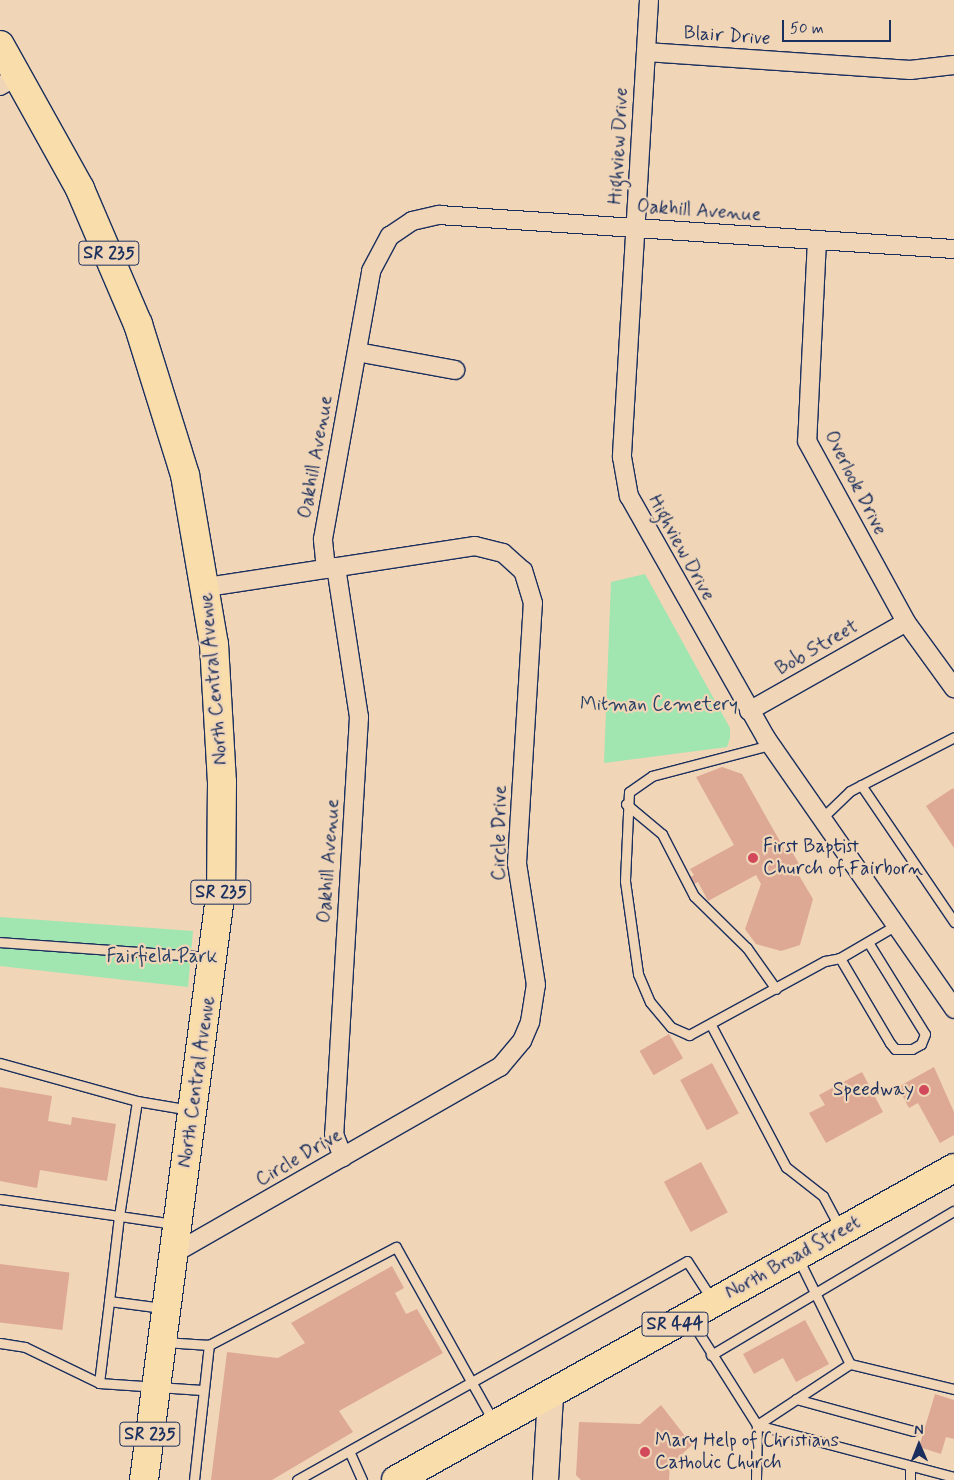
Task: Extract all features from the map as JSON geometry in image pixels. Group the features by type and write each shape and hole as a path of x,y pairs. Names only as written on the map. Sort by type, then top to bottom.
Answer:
{"main road":[{"name":"SR 235","path":"1,49 9,81"},
{"name":"North Central Avenue","path":"9,81 80,189 116,270 185,475 207,587 222,782 221,889 214,958 144,1480"},
{"name":"North Broad Street","path":"396,1480 954,1168"},
{"path":"545,1480 550,1395"}],"street":[{"name":"Highview Drive","path":"649,0 622,457 629,496 770,744 954,1009"},
{"name":"Blair Drive","path":"646,52 910,70 954,65"},
{"name":"Oakhill Avenue","path":"343,1157 334,1134 359,717 331,568 323,539 375,258 390,236 412,221 439,215 954,249"},
{"name":"Overlook Drive","path":"817,240 806,441 906,622 954,688"},
{"path":"357,352 455,370"},
{"name":"Circle Drive","path":"173,1254 500,1067 522,1041 530,1022 536,985 517,863 533,603 523,571 503,553 488,547 207,587"},
{"name":"Bob Street","path":"750,711 906,622"}],"lane":[{"path":"822,819 861,785 954,737"},
{"path":"770,744 705,760 640,782 628,792 626,804 625,881 638,974 650,1002 678,1034 696,1034 824,961 840,958 896,926"},
{"path":"861,785 954,922"},
{"path":"626,804 662,834 694,896 747,948 776,989"},
{"path":"0,942 214,958"},
{"path":"840,958 895,1049 921,1044 925,1040 922,1028 868,942"},
{"path":"711,1026 786,1167 822,1196 842,1230"},
{"path":"0,1063 138,1101 193,1110"},
{"path":"99,1383 119,1216 138,1101"},
{"path":"0,1199 177,1224"},
{"path":"711,1355 816,1291 954,1211"},
{"path":"162,1342 209,1345 396,1247 496,1425"},
{"path":"797,1256 816,1291 850,1364"},
{"path":"297,1480 350,1454 472,1382 686,1261 714,1302"},
{"path":"109,1301 166,1308"},
{"path":"689,1316 711,1355 757,1425 756,1480"},
{"path":"0,1344 25,1347 99,1383 202,1390"},
{"path":"194,1480 202,1390 209,1345"},
{"path":"757,1425 850,1364 954,1389"},
{"path":"796,1399 912,1431"},
{"path":"757,1425 954,1477"},
{"path":"350,1454 362,1480"},
{"path":"910,1466 910,1480"}],"green space":[{"name":"Mitman Cemetery","path":"645,574 730,728 730,738 727,747 604,763 611,582"},
{"name":"Fairfield Park","path":"0,917 193,931 188,987 0,966"}],"building":[{"name":"First Baptist Church of Fairborn","path":"722,767 742,774 786,852 791,850 799,864 794,867 813,899 800,945 781,951 756,944 745,929 761,884 756,875 708,901 698,882 690,886 687,879 694,875 690,869 734,845 696,777"},
{"path":"953,788 954,790 954,848 926,806"},
{"path":"669,1034 683,1058 654,1075 640,1051"},
{"path":"712,1063 739,1113 707,1130 680,1080"},
{"path":"934,1067 954,1112 954,1135 940,1143 918,1103 909,1108 898,1087"},
{"path":"862,1072 883,1112 826,1143 809,1113 825,1105 819,1095"},
{"path":"0,1087 52,1096 48,1121 71,1125 72,1117 116,1124 107,1181 40,1170 37,1188 0,1181"},
{"path":"701,1162 728,1212 691,1232 664,1182"},
{"path":"0,1264 69,1273 62,1330 0,1322"},
{"path":"392,1266 404,1288 395,1293 406,1314 417,1309 443,1353 339,1411 353,1432 272,1480 211,1480 227,1352 278,1358 305,1343 291,1323"},
{"path":"805,1320 829,1364 796,1382 783,1358 754,1374 743,1354"},
{"path":"935,1394 954,1400 954,1439 946,1437 941,1454 919,1447"},
{"path":"661,1405 692,1445 670,1465 669,1480 581,1480 576,1475 579,1422 640,1424"}],"place":[{"name":"First Baptist Church of Fairborn","path":"753,858"},
{"name":"Speedway","path":"924,1090"},
{"name":"Mary Help of Christians Catholic Church","path":"645,1452"}]}
